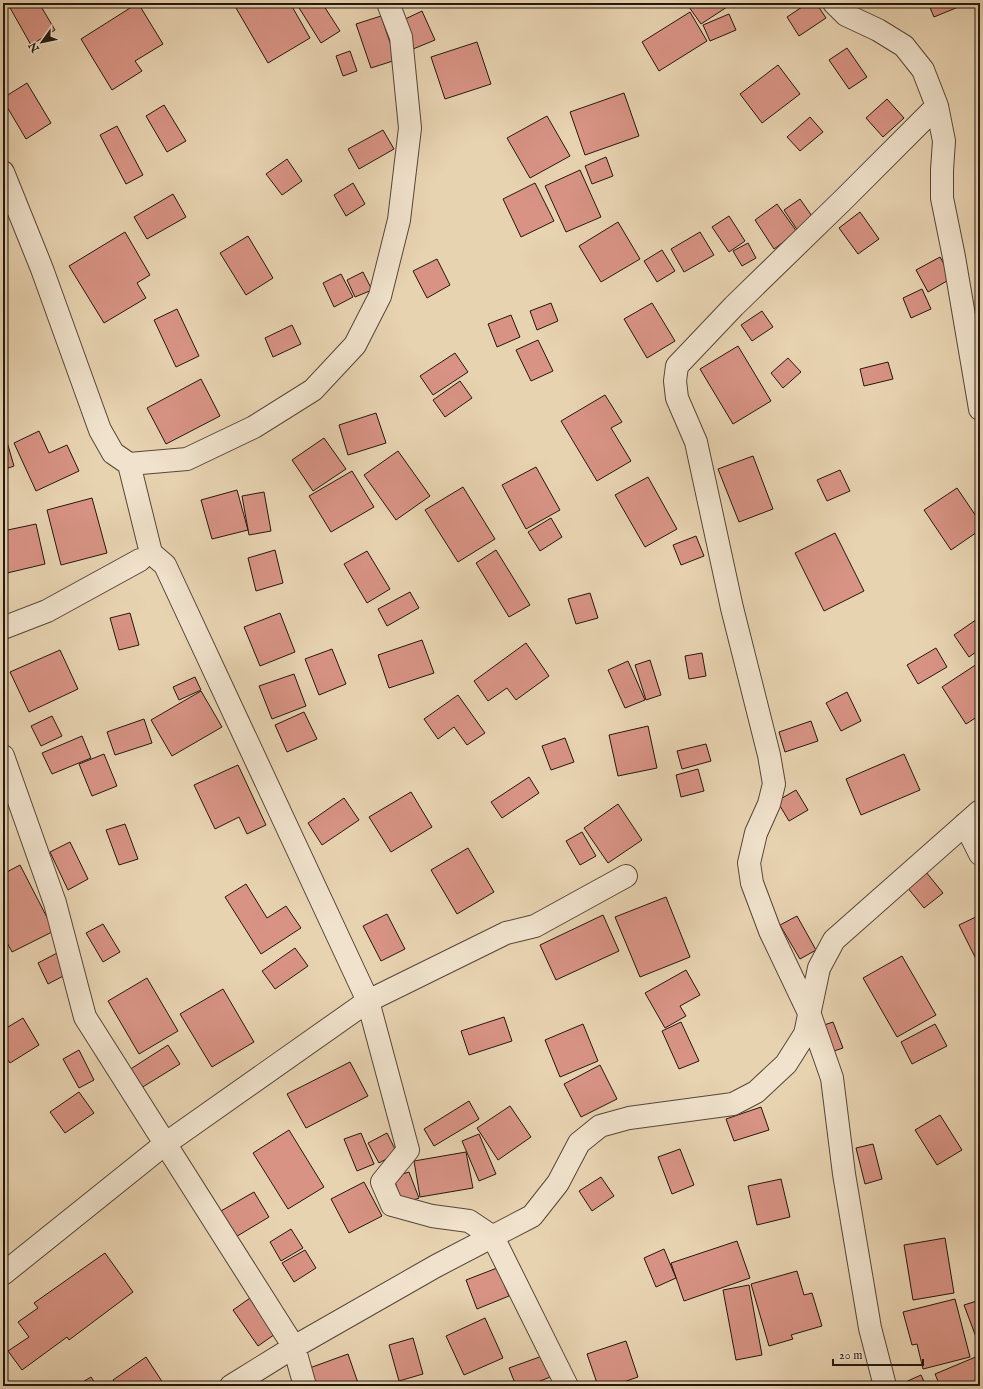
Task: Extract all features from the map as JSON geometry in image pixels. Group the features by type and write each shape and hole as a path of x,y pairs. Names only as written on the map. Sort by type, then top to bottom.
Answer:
{"street":[{"path":"3,172 9,206 42,269 100,430 113,453 129,464 187,459 254,427 313,390 355,346 380,296 397,227 410,128 401,37 388,3"},
{"path":"834,3 846,15 878,30 904,46 923,70 937,106 944,141 942,198 954,257 980,409"},
{"path":"885,1386 870,1328 844,1174 832,1078 810,1015 770,931 752,883 749,863 756,833 769,804 774,784 769,755 732,608 696,442 677,398 675,381 677,366 734,306 937,106"},
{"path":"129,464 151,553 165,565 368,1001 408,1150 382,1182 392,1205 432,1216 469,1221 493,1237 568,1386"},
{"path":"3,628 47,611 140,560"},
{"path":"3,756 55,903 85,1017 294,1347 305,1386"},
{"path":"231,1386 294,1347 436,1266 532,1216 558,1183 579,1143 600,1126 629,1118 733,1104 756,1092 786,1064 805,1034 819,968 834,940 973,817"},
{"path":"973,817 980,854"},
{"path":"3,1274 165,1144 368,1001 506,933 535,926 626,876"}],"building":[{"path":"15,3 39,3 55,30 31,45 9,6"},
{"path":"138,3 163,44 135,61 142,71 112,90 81,39"},
{"path":"245,3 290,3 310,38 268,63 236,8"},
{"path":"296,3 322,3 340,31 321,43"},
{"path":"695,3 728,3 730,5 701,24 689,7"},
{"path":"808,3 816,3 826,18 799,36 787,17"},
{"path":"928,3 968,3 934,17"},
{"path":"422,11 435,40 413,49 401,21"},
{"path":"690,12 707,41 659,71 642,42"},
{"path":"729,14 736,30 710,41 703,25"},
{"path":"381,16 396,60 371,68 356,24"},
{"path":"477,42 491,84 445,99 431,57"},
{"path":"847,48 867,77 849,89 829,60"},
{"path":"350,51 357,71 343,76 336,56"},
{"path":"778,65 800,94 762,123 740,94"},
{"path":"27,83 51,123 26,139 3,98"},
{"path":"624,93 639,136 585,155 570,112"},
{"path":"887,99 904,118 883,137 866,118"},
{"path":"164,105 186,141 167,152 146,116"},
{"path":"547,116 570,156 530,178 507,138"},
{"path":"810,117 823,132 800,151 787,137"},
{"path":"117,126 143,175 126,184 100,135"},
{"path":"383,130 394,149 359,169 348,149"},
{"path":"606,157 613,176 592,184 585,166"},
{"path":"287,159 302,181 282,195 266,174"},
{"path":"580,170 601,217 566,232 545,186"},
{"path":"353,183 365,204 346,216 334,195"},
{"path":"535,183 554,221 521,237 503,199"},
{"path":"173,194 186,217 147,239 134,217"},
{"path":"800,199 814,219 798,231 784,210"},
{"path":"777,204 797,232 774,249 755,220"},
{"path":"860,212 879,239 858,254 839,228"},
{"path":"729,216 745,241 729,252 712,227"},
{"path":"618,222 640,259 601,282 579,246"},
{"path":"125,232 150,275 137,283 146,298 104,323 69,266"},
{"path":"700,232 714,255 684,272 671,249"},
{"path":"248,236 273,278 246,295 220,253"},
{"path":"748,243 756,258 742,266 733,251"},
{"path":"662,250 675,271 657,282 644,261"},
{"path":"940,257 952,278 928,292 916,270"},
{"path":"437,259 450,285 427,298 413,271"},
{"path":"363,272 372,290 355,297 347,280"},
{"path":"341,274 353,297 334,307 323,283"},
{"path":"922,289 931,309 911,318 903,298"},
{"path":"551,303 558,321 537,330 530,311"},
{"path":"652,303 675,341 647,358 624,319"},
{"path":"177,309 199,356 176,367 154,320"},
{"path":"762,311 773,327 752,341 741,325"},
{"path":"511,315 520,337 497,347 488,324"},
{"path":"292,325 301,344 273,357 265,338"},
{"path":"538,340 553,371 531,381 516,350"},
{"path":"738,346 771,401 733,424 700,369"},
{"path":"455,353 468,372 433,395 420,376"},
{"path":"788,358 801,372 783,388 771,373"},
{"path":"888,362 893,379 864,386 860,369"},
{"path":"201,379 220,416 166,444 147,408"},
{"path":"460,381 472,398 445,417 433,400"},
{"path":"605,395 622,422 611,428 631,461 597,481 561,421"},
{"path":"376,413 386,443 348,455 339,425"},
{"path":"39,431 49,453 67,445 79,471 36,491 14,443"},
{"path":"324,438 346,469 313,491 292,460"},
{"path":"7,442 14,466 3,470 3,444"},
{"path":"398,451 430,496 396,520 364,475"},
{"path":"753,456 773,509 739,522 718,469"},
{"path":"536,467 560,510 526,529 502,485"},
{"path":"840,470 850,491 827,501 817,480"},
{"path":"352,471 374,507 331,532 309,496"},
{"path":"648,477 677,529 645,547 615,495"},
{"path":"463,487 495,539 458,562 425,510"},
{"path":"957,488 980,522 980,530 951,550 924,510"},
{"path":"237,490 248,530 212,539 201,500"},
{"path":"264,492 271,531 249,535 242,496"},
{"path":"92,498 107,553 61,565 47,510"},
{"path":"551,518 562,537 540,551 528,532"},
{"path":"36,524 45,564 3,574 3,531"},
{"path":"835,533 864,591 824,611 795,553"},
{"path":"696,536 704,556 681,565 673,545"},
{"path":"275,550 283,583 256,591 248,558"},
{"path":"496,550 530,605 509,617 476,563"},
{"path":"367,551 390,589 367,603 344,564"},
{"path":"410,592 419,608 387,626 378,609"},
{"path":"590,593 598,618 576,624 568,599"},
{"path":"130,613 139,645 119,650 110,618"},
{"path":"280,613 295,652 260,666 244,627"},
{"path":"980,617 980,649 969,657 954,635"},
{"path":"422,640 434,673 389,688 378,655"},
{"path":"526,643 549,676 516,700 507,688 488,701 474,681"},
{"path":"936,648 947,667 918,684 907,665"},
{"path":"332,649 346,684 319,695 305,659"},
{"path":"60,650 78,689 29,712 10,672"},
{"path":"702,653 706,676 689,679 685,656"},
{"path":"650,660 661,695 646,700 635,665"},
{"path":"628,661 645,700 625,708 608,670"},
{"path":"980,662 980,715 966,724 942,687"},
{"path":"294,674 306,706 272,719 259,686"},
{"path":"195,677 201,690 179,700 173,687"},
{"path":"201,691 222,727 172,756 151,720"},
{"path":"847,692 861,721 841,731 826,703"},
{"path":"458,695 485,733 467,745 454,727 438,739 424,719"},
{"path":"304,712 317,739 287,752 275,725"},
{"path":"52,716 62,736 41,746 31,726"},
{"path":"144,719 152,743 115,755 107,732"},
{"path":"811,721 818,741 785,752 779,732"},
{"path":"648,726 657,768 618,776 609,735"},
{"path":"82,736 91,758 52,774 42,753"},
{"path":"565,738 574,762 551,770 542,746"},
{"path":"706,744 711,761 682,769 677,751"},
{"path":"104,754 117,786 92,796 79,764"},
{"path":"904,754 920,790 861,815 846,779"},
{"path":"238,765 266,825 247,834 239,817 215,829 194,785"},
{"path":"698,769 704,791 681,797 676,775"},
{"path":"529,777 539,793 502,818 491,802"},
{"path":"796,790 808,810 789,821 777,801"},
{"path":"411,792 432,827 391,852 369,817"},
{"path":"344,798 359,820 322,845 308,823"},
{"path":"618,804 642,840 608,863 584,828"},
{"path":"125,824 138,859 119,865 106,830"},
{"path":"582,832 596,856 580,865 566,841"},
{"path":"70,842 88,879 68,890 50,852"},
{"path":"468,848 494,892 457,914 431,870"},
{"path":"20,865 54,931 12,952 3,935 3,874"},
{"path":"926,872 943,893 924,908 907,887"},
{"path":"246,884 267,918 286,906 301,928 261,954 225,897"},
{"path":"666,897 690,957 640,977 615,917"},
{"path":"387,914 405,949 381,961 363,926"},
{"path":"603,915 619,951 556,980 540,945"},
{"path":"980,915 980,964 979,965 959,925"},
{"path":"797,916 816,950 800,959 780,925"},
{"path":"103,924 120,952 103,962 86,933"},
{"path":"295,948 308,966 275,989 262,971"},
{"path":"59,952 69,973 48,984 38,963"},
{"path":"902,956 936,1015 897,1037 863,978"},
{"path":"686,970 700,995 680,1006 686,1016 665,1028 645,993"},
{"path":"147,978 178,1031 139,1054 108,1001"},
{"path":"223,989 254,1042 212,1067 180,1014"},
{"path":"504,1017 512,1041 469,1055 461,1031"},
{"path":"23,1018 39,1045 10,1063 3,1053 3,1030"},
{"path":"681,1022 699,1061 679,1069 662,1031"},
{"path":"833,1022 843,1048 828,1053 818,1027"},
{"path":"583,1024 598,1061 560,1077 545,1040"},
{"path":"935,1024 947,1046 912,1064 901,1042"},
{"path":"168,1045 180,1064 141,1088 129,1070"},
{"path":"79,1050 94,1080 79,1088 63,1059"},
{"path":"350,1062 368,1096 306,1128 287,1094"},
{"path":"600,1065 617,1099 581,1117 564,1084"},
{"path":"79,1092 94,1113 65,1133 50,1112"},
{"path":"469,1101 479,1119 434,1146 424,1129"},
{"path":"510,1106 531,1137 498,1160 477,1128"},
{"path":"761,1107 769,1130 734,1141 726,1119"},
{"path":"940,1115 962,1150 937,1165 915,1130"},
{"path":"289,1130 324,1187 288,1209 253,1153"},
{"path":"361,1133 374,1164 357,1171 344,1139"},
{"path":"387,1133 397,1153 379,1163 368,1143"},
{"path":"479,1134 496,1174 479,1181 462,1141"},
{"path":"873,1144 882,1179 865,1184 856,1148"},
{"path":"680,1149 694,1185 672,1194 658,1157"},
{"path":"466,1152 473,1188 420,1197 414,1161"},
{"path":"409,1172 419,1198 403,1204 393,1177"},
{"path":"601,1177 614,1196 592,1211 579,1191"},
{"path":"781,1179 790,1217 757,1225 748,1186"},
{"path":"364,1182 382,1216 349,1233 331,1199"},
{"path":"254,1192 269,1217 229,1241 214,1215"},
{"path":"291,1229 303,1248 281,1261 270,1242"},
{"path":"945,1238 954,1293 913,1300 904,1245"},
{"path":"737,1241 750,1278 684,1301 671,1263"},
{"path":"664,1249 676,1278 656,1287 644,1258"},
{"path":"305,1250 316,1268 294,1282 282,1263"},
{"path":"105,1253 133,1292 69,1340 67,1337 22,1370 8,1351 29,1337 18,1322 38,1308 34,1303"},
{"path":"497,1268 509,1296 477,1309 466,1280"},
{"path":"797,1271 804,1295 812,1293 822,1326 791,1335 793,1339 769,1346 751,1284"},
{"path":"749,1285 762,1355 736,1360 723,1290"},
{"path":"253,1296 278,1332 258,1346 233,1310"},
{"path":"955,1299 970,1357 923,1369 917,1344 912,1345 903,1312"},
{"path":"980,1300 980,1344 979,1345 964,1305"},
{"path":"485,1318 503,1358 464,1375 446,1336"},
{"path":"413,1338 423,1374 399,1381 389,1345"},
{"path":"626,1341 638,1377 612,1386 598,1386 587,1354"},
{"path":"348,1354 359,1386 310,1386 304,1370"},
{"path":"545,1355 553,1376 527,1386 516,1386 509,1368"},
{"path":"978,1356 980,1362 980,1386 940,1386 935,1374"},
{"path":"146,1357 165,1386 117,1386 113,1380"},
{"path":"921,1375 926,1386 902,1386 901,1384"},
{"path":"91,1377 97,1386 76,1386"}]}
